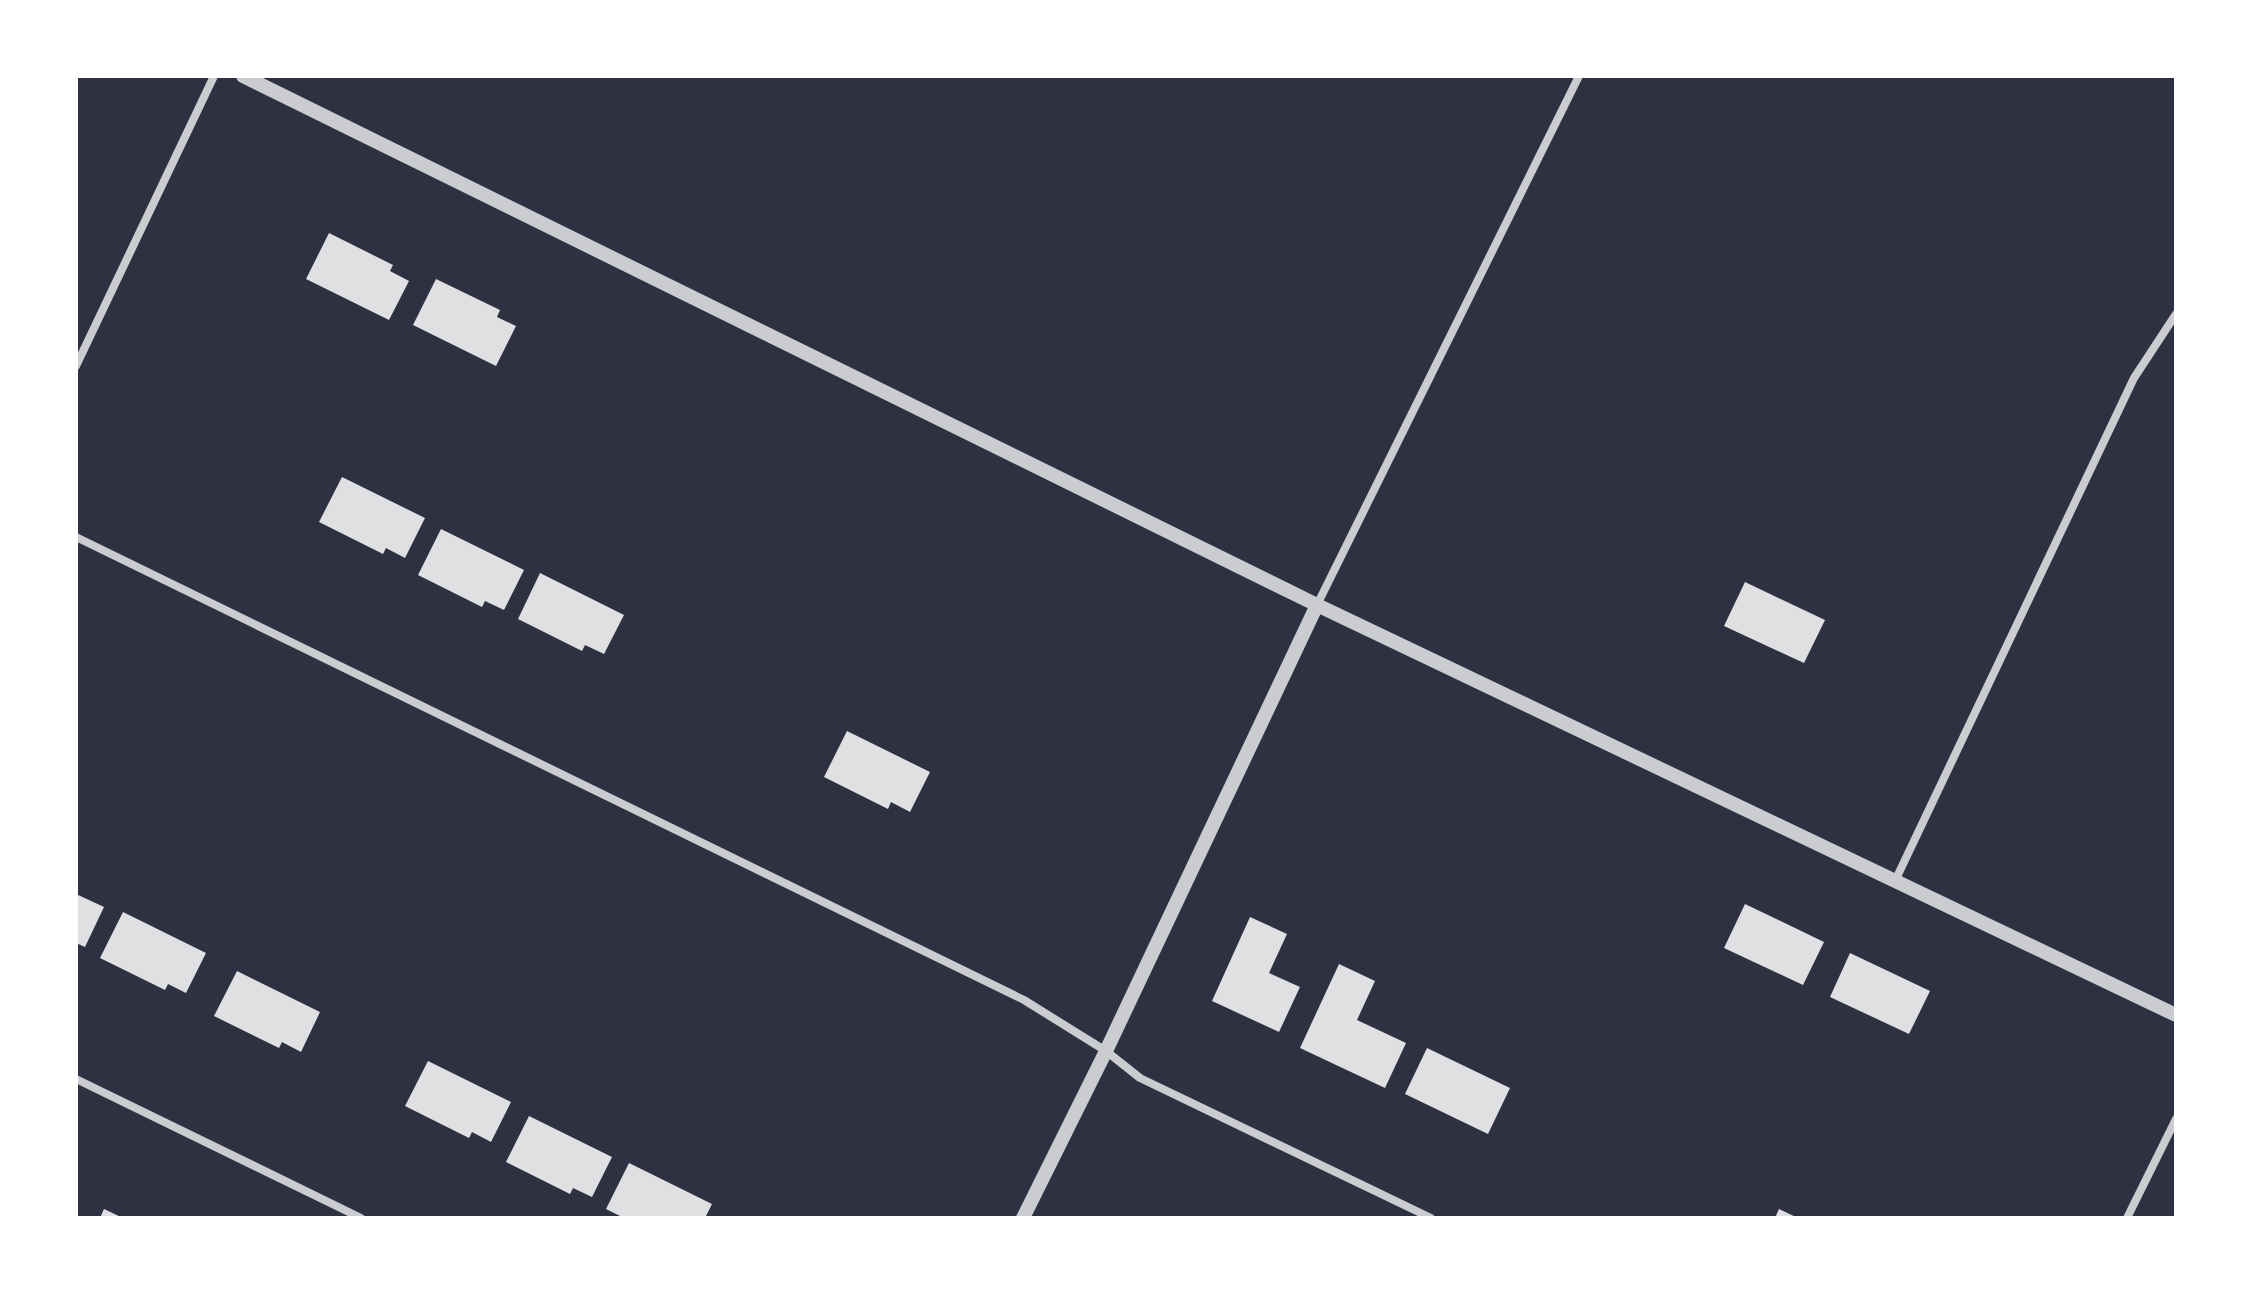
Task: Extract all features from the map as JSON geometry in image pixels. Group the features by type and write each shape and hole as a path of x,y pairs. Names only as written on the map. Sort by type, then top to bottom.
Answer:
{"street":[{"path":"76,366 214,76"},
{"path":"243,76 1317,605 2176,1015"},
{"path":"1023,1218 1106,1051 1317,605 1579,76"},
{"path":"1895,881 2134,378 2176,314"},
{"path":"76,537 1024,1000 1106,1051 1140,1078 1431,1218"},
{"path":"76,1079 361,1218"},
{"path":"2127,1218 2176,1119"}],"building":[{"path":"329,233 393,265 390,271 409,281 389,320 306,279"},
{"path":"436,279 500,310 497,317 516,326 496,366 413,325"},
{"path":"342,477 425,518 405,558 386,548 383,554 319,522"},
{"path":"441,529 524,570 504,610 485,601 482,607 418,575"},
{"path":"540,573 624,615 604,654 585,645 582,651 518,619"},
{"path":"1745,582 1825,620 1804,663 1724,626"},
{"path":"847,731 930,772 910,812 891,802 888,809 824,777"},
{"path":"76,894 104,907 85,947 76,943"},
{"path":"1745,904 1824,942 1803,985 1724,948"},
{"path":"123,912 206,953 186,993 168,984 165,990 100,958"},
{"path":"1250,917 1287,934 1269,973 1300,987 1279,1032 1212,1001"},
{"path":"1850,953 1930,991 1909,1034 1830,997"},
{"path":"1339,964 1375,981 1357,1020 1406,1043 1385,1088 1300,1048"},
{"path":"237,971 320,1012 301,1052 282,1042 279,1048 214,1016"},
{"path":"1427,1048 1510,1088 1488,1134 1405,1094"},
{"path":"428,1061 511,1102 491,1142 472,1132 469,1138 405,1106"},
{"path":"529,1116 612,1157 592,1197 573,1188 570,1194 506,1162"},
{"path":"629,1163 712,1204 705,1218 624,1218 606,1209"},
{"path":"104,1209 123,1218 100,1218"},
{"path":"1779,1209 1798,1218 1775,1218"}]}
